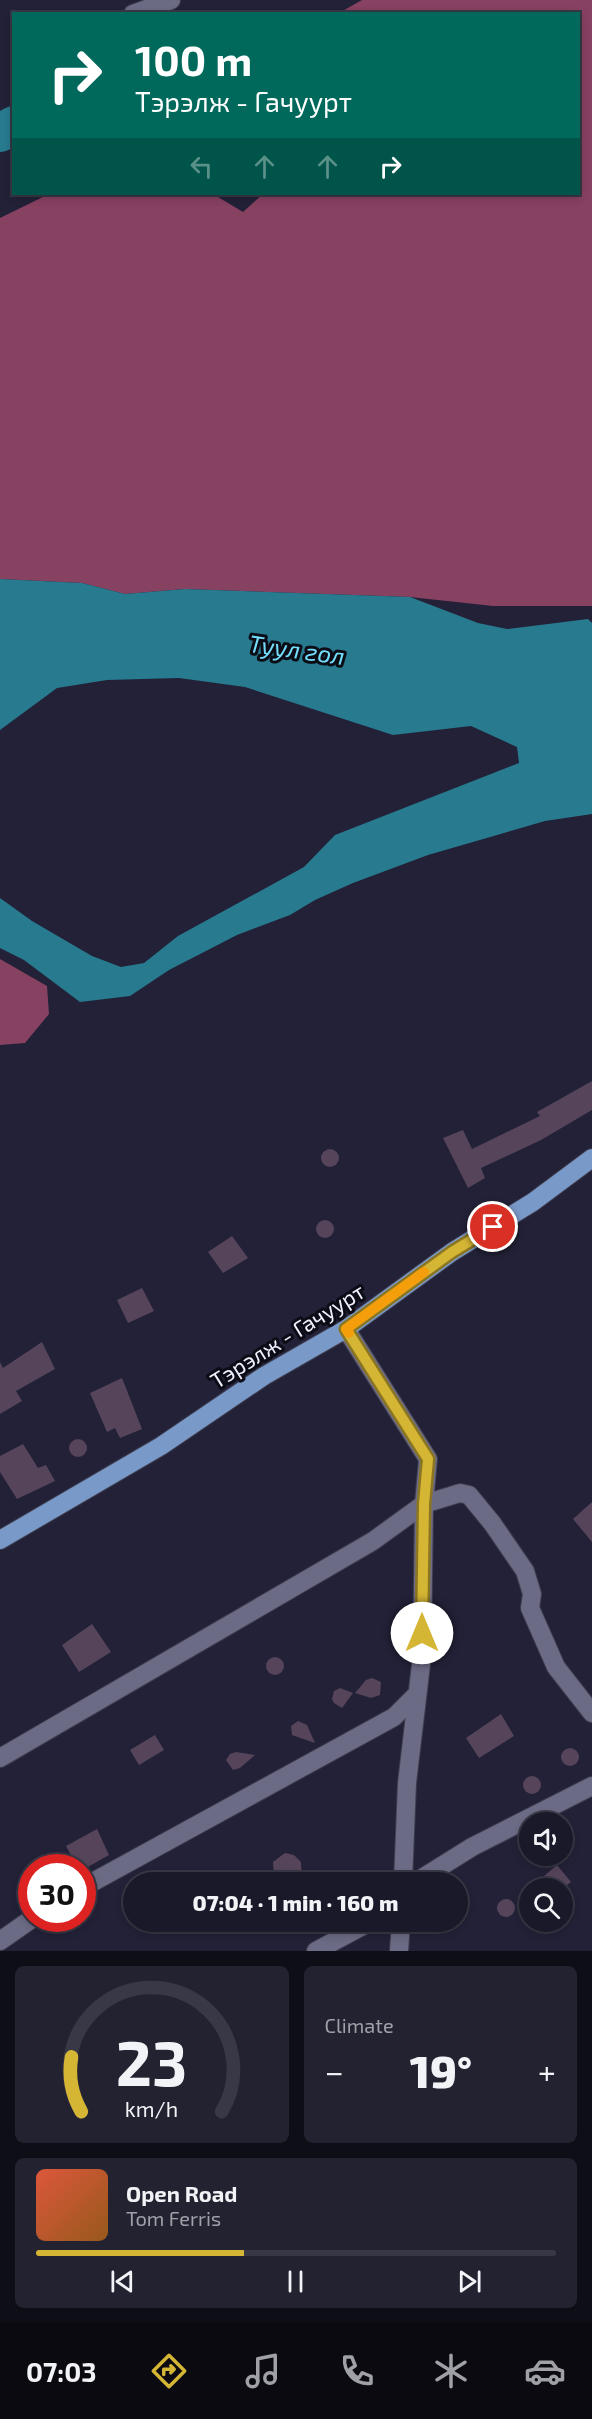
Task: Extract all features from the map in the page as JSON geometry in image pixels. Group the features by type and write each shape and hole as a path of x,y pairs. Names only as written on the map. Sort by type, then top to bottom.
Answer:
{"main road":[{"name":"Тэрэлж - Гачуурт","path":"0,1540 161,1446 264,1376 346,1329 452,1252 533,1202 592,1158"}],"street":[{"path":"138,12 171,0"},
{"path":"346,1329 428,1459 424,1504 422,1656 407,1783 403,1872"},
{"path":"0,1758 373,1541 424,1504 460,1493 469,1495 525,1570 531,1594 530,1608 556,1667 592,1713"},
{"path":"96,1880 386,1721 417,1694"},
{"path":"432,1872 472,1847 592,1786"},
{"path":"0,1941 18,1928"},
{"path":"316,1951 351,1932"},
{"path":"399,1951 400,1932"}],"shaded area":[{"path":"362,0 592,0 592,606 493,606 410,597 185,589 125,594 82,583 0,579 0,218 47,195 215,195 243,212 262,195 580,195 580,12 341,12"},
{"path":"0,959 47,986 49,1014 25,1043 0,1045"}],"water":[{"name":"Туул гол","path":"0,579 82,583 125,594 185,589 410,597 478,623 507,629 588,619 592,623 592,814 545,821 428,855 353,883 315,900 290,915 237,935 169,970 130,996 80,1002 24,960 0,948 0,898 32,921 92,956 121,967 144,963 178,936 304,867 335,835 519,763 517,747 471,726 393,735 245,687 179,678 107,680 57,688 0,730"}],"building":[{"path":"592,1081 592,1110 541,1140 481,1168 485,1178 468,1188 443,1138 463,1130 472,1149 540,1116 537,1112"},
{"path":"326,1149 334,1149 339,1154 337,1165 326,1167 321,1162 321,1154"},
{"path":"321,1220 329,1220 334,1225 332,1236 321,1238 316,1233 316,1225"},
{"path":"232,1236 248,1258 223,1273 208,1252"},
{"path":"142,1288 154,1311 128,1323 117,1300"},
{"path":"42,1342 55,1369 16,1391 22,1401 0,1414 0,1362 3,1368"},
{"path":"122,1378 142,1429 120,1438 115,1428 107,1432 90,1393"},
{"path":"78,1439 84,1442 87,1448 84,1454 78,1457 72,1454 69,1448 72,1442"},
{"path":"23,1444 38,1468 46,1465 55,1481 17,1499 0,1472 0,1456"},
{"path":"592,1502 592,1542 573,1519"},
{"path":"92,1624 111,1652 79,1672 62,1645"},
{"path":"275,1657 281,1660 284,1666 281,1672 275,1675 269,1672 266,1666 269,1660"},
{"path":"372,1678 381,1682 380,1695 371,1698 355,1693 366,1680"},
{"path":"340,1688 353,1693 342,1708 332,1699 334,1691"},
{"path":"501,1714 514,1736 479,1758 466,1738"},
{"path":"298,1721 307,1725 315,1743 292,1735 291,1726"},
{"path":"155,1735 164,1750 139,1765 130,1750"},
{"path":"570,1748 576,1751 579,1757 576,1763 570,1766 564,1763 561,1757 564,1751"},
{"path":"236,1752 255,1755 240,1768 233,1770 226,1760 230,1754"},
{"path":"532,1776 538,1779 541,1785 538,1791 532,1794 526,1791 523,1785 526,1779"},
{"path":"97,1829 109,1855 96,1862 96,1854 70,1854 66,1846"},
{"path":"285,1853 294,1855 301,1862 302,1872 274,1872 273,1862"},
{"path":"558,1866 568,1878 542,1878"},
{"path":"506,1899 512,1902 515,1908 512,1914 506,1917 500,1914 497,1908 500,1902"}],"waterway":[{"path":"0,133 12,126"}],"slow traffic":[{"path":"349,1333 346,1329 424,1272"}],"route":[{"path":"422,1633 424,1504 428,1459 346,1329 452,1252 493,1227"}]}
